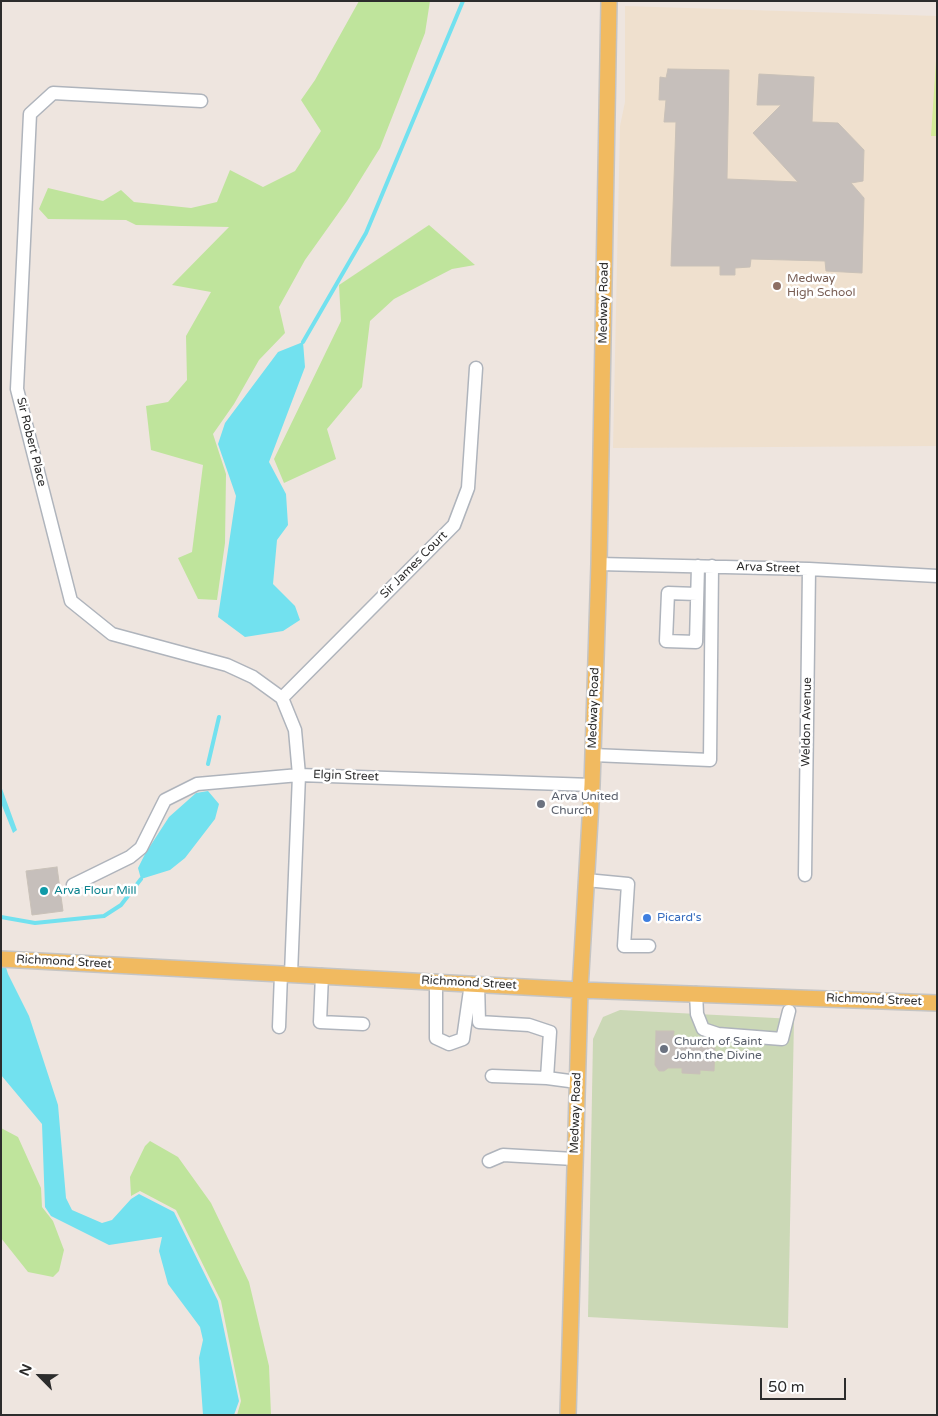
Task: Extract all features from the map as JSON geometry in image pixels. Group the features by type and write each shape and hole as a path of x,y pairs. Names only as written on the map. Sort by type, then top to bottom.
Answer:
{"main road":[{"name":"Medway Road","path":"568,1415 580,990 592,785 599,564 609,1"},
{"name":"Richmond Street","path":"1,959 580,990 937,1003"}],"street":[{"name":"Sir Robert Place","path":"201,101 53,94 30,114 17,389 71,601 112,634 227,665 253,677 282,698"},
{"name":"Sir James Court","path":"282,698 454,525 468,488 476,368"},
{"name":"Arva Street","path":"599,564 809,569 937,576"},
{"path":"697,594 698,566"},
{"path":"593,755 710,760 712,566"},
{"name":"Weldon Avenue","path":"805,875 809,569"},
{"path":"73,885 130,857 141,848 165,800 197,784 299,775 295,730 282,698"},
{"name":"Elgin Street","path":"279,1027 286,974 299,775 592,785"},
{"path":"586,880 628,884 624,946 648,946"},
{"path":"322,975 320,1022 363,1024"},
{"path":"436,981 436,1038 449,1044 463,1039 475,983"},
{"path":"475,983 480,1022 529,1025 550,1032 547,1078"},
{"path":"696,993 697,1014 702,1029 718,1034 782,1039 789,1011"},
{"path":"492,1076 547,1078 577,1082"},
{"path":"489,1161 503,1154 574,1159"}],"shaded area":[{"name":"Medway High School","path":"625,6 937,16 937,446 613,448 620,126 625,102"}],"green space":[{"path":"359,1 430,1 425,33 380,148 347,201 305,260 279,307 285,333 259,360 234,404 213,434 226,474 225,543 217,600 198,599 178,558 192,552 203,465 151,450 146,406 168,402 187,380 186,336 211,292 172,285 229,227 136,225 126,220 48,219 39,209 48,188 103,201 121,190 134,202 191,208 217,202 230,170 263,187 295,171 321,131 301,100 315,80"},
{"path":"937,46 937,136 931,136"},
{"path":"429,225 475,265 452,269 394,299 370,321 362,387 327,429 336,459 284,483 274,459 341,321 339,285"},
{"path":"620,1010 794,1019 788,1328 588,1317 593,1039 603,1017"},
{"path":"1,1128 18,1137 41,1188 42,1207 53,1221 64,1250 59,1271 53,1277 28,1272 1,1238"},
{"path":"150,1141 178,1157 211,1203 249,1282 269,1366 271,1415 237,1415 241,1401 221,1301 176,1210 140,1191 131,1196 130,1177 145,1146"}],"water":[{"path":"303,342 305,367 269,462 286,494 288,525 277,540 273,584 295,606 300,620 283,631 245,637 218,617 236,496 218,444 225,423 278,352"},
{"path":"1,786 17,830 13,833 1,803"},
{"path":"208,791 219,804 215,819 185,858 170,870 141,879 138,868 169,817 196,793"},
{"path":"1,951 8,974 29,1016 58,1105 66,1198 72,1210 102,1223 112,1220 131,1199 139,1194 174,1212 218,1301 239,1401 234,1415 203,1415 199,1358 203,1340 200,1327 168,1284 159,1251 162,1237 109,1245 51,1216 45,1207 42,1124 1,1075"}],"building":[{"path":"668,69 729,70 727,179 798,182 753,133 781,105 757,105 759,74 814,77 812,122 838,123 864,150 863,181 851,183 864,198 862,273 826,271 825,261 751,259 750,267 735,268 735,275 720,275 720,266 671,266 676,122 664,122 666,100 659,100 660,77 666,78"},
{"name":"Arva Flour Mill","path":"57,867 63,911 32,915 26,871"},
{"name":"Church of Saint John the Divine","path":"656,1031 674,1031 673,1044 715,1048 714,1071 700,1070 700,1074 682,1073 682,1068 668,1068 664,1071 659,1071 655,1065"}],"waterway":[{"path":"303,342 366,233 463,1"},
{"path":"208,764 219,717"},
{"path":"1,917 35,923 104,916 121,905 141,879"}],"place":[{"name":"Medway High School","path":"777,286"},
{"name":"Arva United Church","path":"541,804"},
{"name":"Arva Flour Mill","path":"44,891"},
{"name":"Picard's","path":"647,918"},
{"name":"Church of Saint John the Divine","path":"664,1049"}]}
